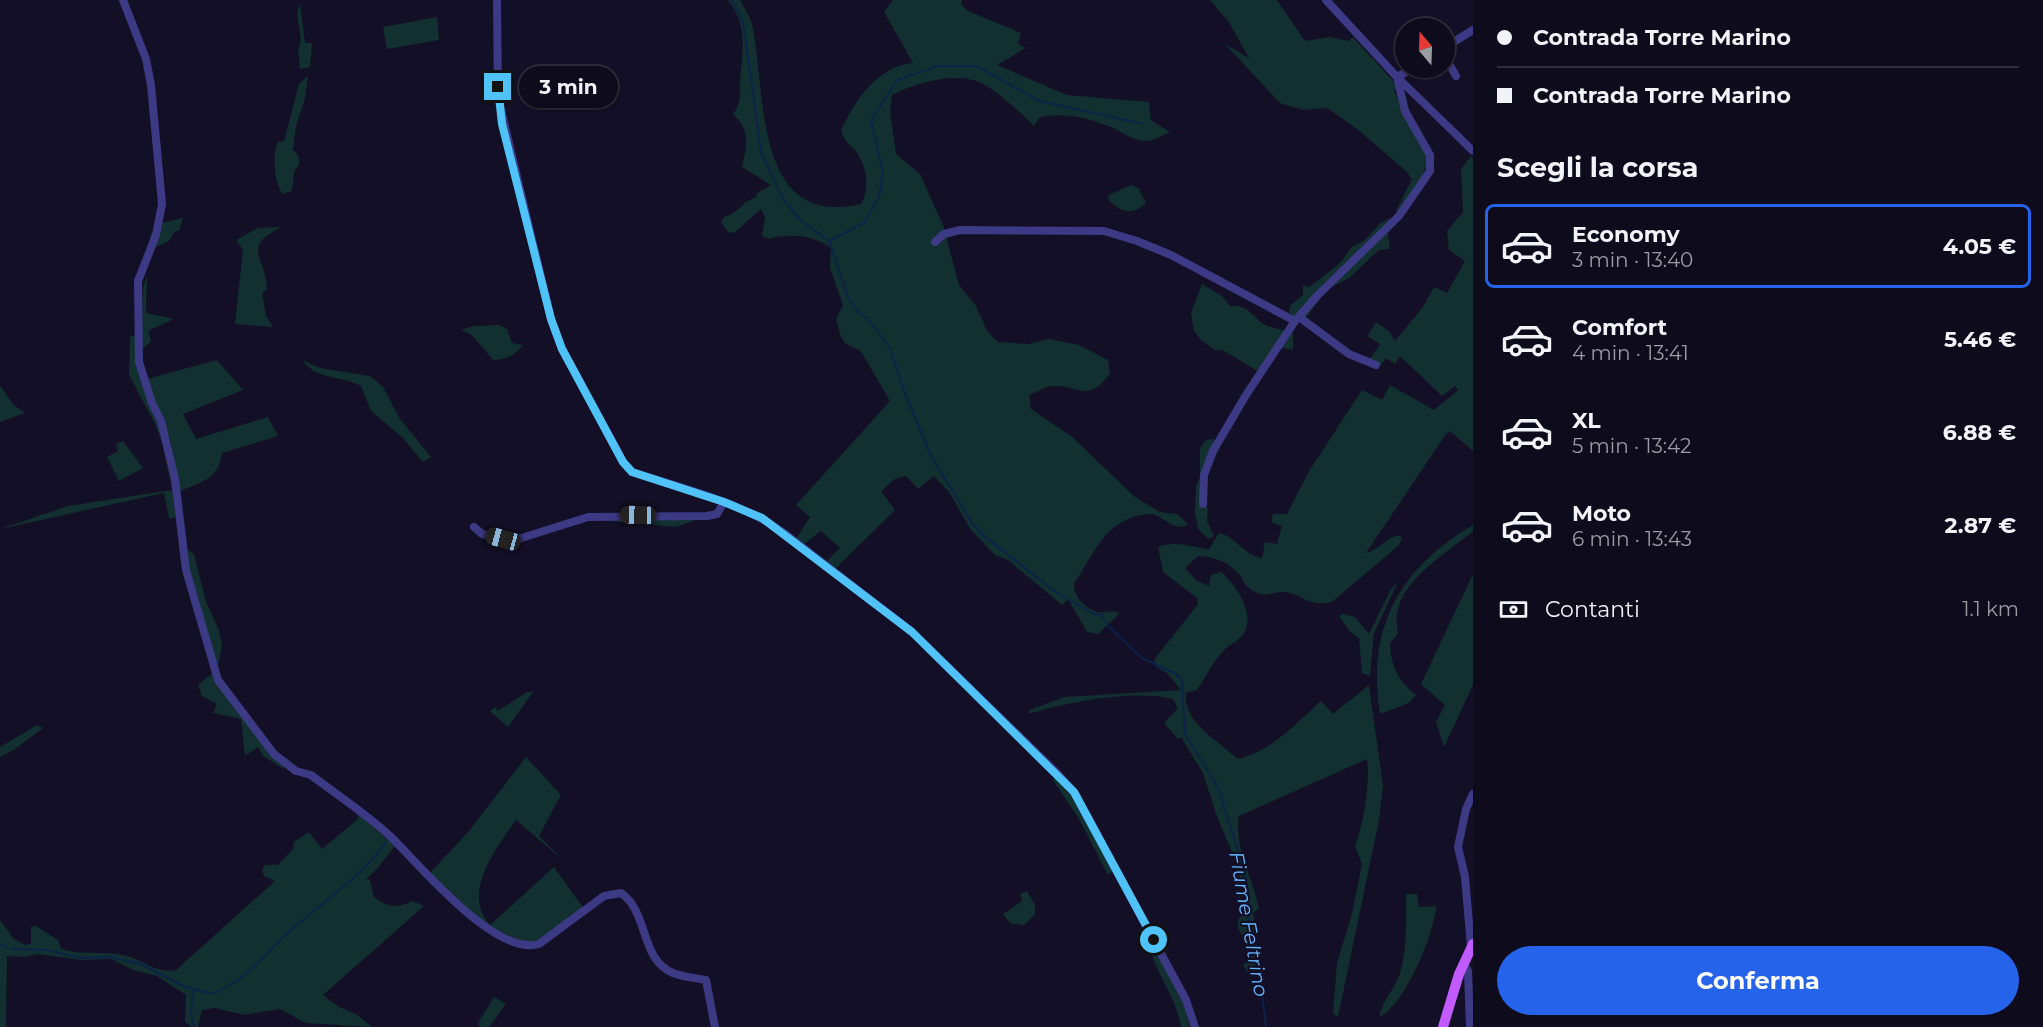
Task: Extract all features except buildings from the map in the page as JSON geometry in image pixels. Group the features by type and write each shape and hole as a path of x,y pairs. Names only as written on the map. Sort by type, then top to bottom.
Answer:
{"main road":[{"path":"1443,1027 1472,945"}],"street":[{"path":"123,0 146,59 151,85 162,204 156,235 138,281 139,362 152,403 162,421 175,479 186,570 218,680 274,754 296,771 311,775 390,836 425,875 486,927 519,945 530,947 539,944 604,896 621,893 632,902 653,957 662,967 674,974 706,980 714,1027"},
{"path":"496,0 498,97 502,124 551,319 562,349 623,462 632,472 724,502 762,518 912,632 1074,792 1186,999 1195,1027"},
{"path":"1326,0 1395,75"},
{"path":"1455,41 1473,30"},
{"path":"1203,504 1204,475 1213,451 1245,395 1297,319 1399,216 1430,171 1430,155 1405,111 1397,78"},
{"path":"1398,78 1473,151"},
{"path":"935,242 944,234 960,230 1104,231 1171,255 1297,319 1349,354 1376,365"},
{"path":"474,527 482,534 512,541 588,517 707,516 717,514 724,502"},
{"path":"1472,945 1465,877 1458,847 1466,809 1473,794"},
{"path":"1464,964 1468,971 1470,1027"}],"green space":[{"path":"728,0 740,0 751,21 764,117 771,149 783,176 800,196 826,206 861,204 866,191 865,172 855,150 846,141 841,130 860,97 878,78 900,66 913,63 884,12 893,0 962,0 961,4 968,11 1021,33 1018,44 1026,48 997,65 1067,95 1149,102 1151,120 1170,132 1153,140 1143,141 1096,122 1056,115 1039,118 1034,126 992,90 969,79 935,80 912,86 892,95 890,111 896,154 920,174 943,225 959,285 976,306 987,331 998,342 1028,344 1049,339 1079,345 1108,360 1110,373 1095,389 1081,391 1066,387 1047,387 1029,395 1031,409 1071,436 1135,497 1160,512 1177,514 1188,524 1178,527 1155,515 1142,515 1122,522 1105,536 1074,584 1078,598 1090,609 1120,613 1098,634 1087,632 1068,599 1062,605 1008,560 995,555 971,530 949,492 934,476 918,489 906,476 895,479 881,491 895,510 835,569 827,561 840,548 821,531 804,544 796,539 810,517 796,505 890,401 862,353 845,343 840,335 836,319 843,305 830,268 831,249 825,244 802,236 769,239 762,236 765,217 761,209 734,233 728,232 721,222 724,217 771,185 742,167 745,132 733,114 740,99 743,40 739,20"},
{"path":"1210,0 1277,0 1305,41 1330,37 1348,41 1353,37 1395,83 1398,87 1394,90 1404,115 1427,156 1421,180 1395,213 1412,179 1406,171 1357,129 1327,108 1303,110 1280,103 1225,44 1249,58 1228,21"},
{"path":"300,4 305,43 312,43 310,67 300,69 298,49 301,38 297,14"},
{"path":"437,17 439,40 387,49 383,27"},
{"path":"308,76 293,149 299,157 299,164 294,172 292,191 283,194 276,176 276,147 278,142 284,141 299,84"},
{"path":"1471,156 1473,159 1473,451 1450,431 1446,434 1366,553 1400,535 1402,539 1398,546 1332,602 1316,603 1289,593 1259,594 1251,590 1237,572 1228,565 1208,557 1198,556 1185,568 1196,580 1209,586 1211,575 1221,572 1238,591 1246,608 1247,625 1244,633 1219,656 1197,690 1186,693 1190,713 1196,722 1238,759 1273,743 1321,701 1333,714 1369,685 1383,786 1379,820 1338,1017 1333,1013 1337,963 1352,914 1362,864 1355,846 1366,803 1367,759 1239,816 1241,850 1259,908 1253,913 1256,928 1251,938 1256,939 1259,970 1253,974 1248,973 1243,965 1250,959 1250,938 1244,937 1238,929 1238,920 1247,907 1236,862 1216,814 1203,773 1181,737 1178,739 1164,723 1178,708 1173,699 1158,696 1121,696 1081,701 1029,714 1029,710 1065,697 1181,690 1167,673 1156,667 1154,660 1198,604 1197,598 1163,572 1158,547 1177,544 1209,549 1219,533 1262,558 1265,542 1277,544 1282,526 1271,522 1273,514 1287,514 1309,471 1362,390 1382,400 1390,385 1434,410 1458,390 1455,386 1442,396 1400,356 1395,364 1386,358 1381,365 1370,359 1380,344 1367,336 1376,322 1389,331 1395,341 1422,308 1434,287 1447,293 1465,261 1449,250 1447,231 1463,212 1461,169"},
{"path":"1131,185 1138,188 1146,203 1141,207 1126,211 1108,199 1109,195"},
{"path":"183,218 179,231 175,231 169,241 156,247 151,242 150,235 158,224"},
{"path":"1392,219 1387,228 1390,249 1379,250 1349,278 1326,290 1306,318 1299,320 1289,313 1290,306 1303,295 1303,285 1309,287 1339,264 1353,246 1365,240 1379,224"},
{"path":"282,227 269,234 258,247 266,279 267,290 262,293 266,316 273,327 235,324 243,250 236,240 258,228"},
{"path":"147,276 146,313 174,319 148,331 151,341 141,351 143,288"},
{"path":"1202,284 1222,296 1230,306 1242,307 1268,326 1293,333 1293,350 1279,347 1259,372 1202,341 1194,331 1191,313"},
{"path":"499,325 507,329 512,343 523,345 513,354 498,360 493,360 472,335 461,330 473,326"},
{"path":"130,336 135,336 161,426 170,471 175,518 169,519 164,493 0,529 68,506 172,490 163,445 156,426 129,375"},
{"path":"217,360 243,390 183,414 196,439 268,417 278,436 222,453 213,474 202,482 180,491 170,439 147,379"},
{"path":"302,360 320,368 370,376 383,387 400,419 431,457 423,462 402,437 371,411 361,386 314,371"},
{"path":"0,386 14,405 25,413 0,422"},
{"path":"1213,439 1220,448 1209,468 1204,506 1208,508 1207,521 1214,536 1208,539 1198,529 1195,512 1196,486 1200,477 1200,448 1206,440"},
{"path":"123,441 143,468 119,481 107,457 118,451 116,444"},
{"path":"701,518 676,527 589,519"},
{"path":"1473,525 1473,531 1420,574 1401,601 1397,616 1398,633 1390,644 1391,652 1397,672 1404,684 1416,695 1409,703 1380,714 1377,683 1378,655 1384,628 1394,604 1407,581 1425,561 1447,542"},
{"path":"183,546 194,554 206,602 219,630 222,647 217,669"},
{"path":"1473,574 1473,685 1444,747 1436,722 1445,705 1421,684"},
{"path":"1398,582 1374,633 1370,676 1362,673 1359,638 1350,632 1339,616 1343,614 1355,617 1369,634 1391,589"},
{"path":"214,672 285,766 284,769 263,756 258,747 245,756 241,719 213,713 217,704 202,696 198,685"},
{"path":"527,692 533,692 508,727 490,711 495,707 498,711"},
{"path":"37,725 43,728 0,757 0,747"},
{"path":"526,757 561,795 539,836 563,860 516,820 499,844 485,871 480,885 479,899 482,912 490,925 554,867 584,909 532,946 503,936 489,927 428,875 469,831"},
{"path":"1057,778 1072,794 1114,870 1108,875 1078,817 1052,779"},
{"path":"358,814 395,846 366,879 370,880 374,897 388,905 397,906 413,901 424,906 323,995 339,1007 356,1014 372,1027 306,1023 280,1009 244,1015 215,1008 202,1010 198,1027 192,1027 185,1022 186,995 157,976 133,970 111,959 82,960 37,954 25,957 7,956 6,1027 0,1027 0,920 14,939 25,945 31,944 31,927 36,926 58,940 61,949 119,954 157,969 176,970 275,881 264,876 262,870 265,865 278,865 293,849 294,842 309,832 322,849 358,819"},
{"path":"1027,891 1035,905 1035,914 1024,925 1010,923 1003,914 1022,901 1020,894"},
{"path":"1406,894 1417,894 1419,907 1436,906 1434,918 1424,950 1408,985 1389,1010 1379,1017 1396,982 1403,961"},
{"path":"1147,933 1184,1005 1190,1027 1181,1027 1174,1003 1153,958"},
{"path":"494,997 506,1004 489,1027 480,1027 478,1023"}],"waterway":[{"name":"Fiume Feltrino","path":"731,0 740,14 744,28 761,152 783,199 800,220 829,241 848,297 858,312 867,318 890,348 906,396 931,456 973,524 983,535 1054,591 1092,613 1101,615 1111,629 1142,658 1176,674 1182,681 1185,734 1218,787 1244,870 1248,895 1249,932 1261,984 1266,1027"},
{"path":"829,241 864,223 879,197 883,173 871,121 897,80 938,66 977,66 1039,101 1143,124"},
{"path":"12,949 47,950 81,958 111,957 141,964 183,986 212,994 246,974 290,931 352,879 386,843"},
{"path":"0,944 7,948"},
{"path":"193,990 191,1015 194,1027"}],"route":[{"path":"498,87 502,124 551,319 562,349 623,462 632,472 724,502 762,518 912,632 1074,792 1154,940"}]}
